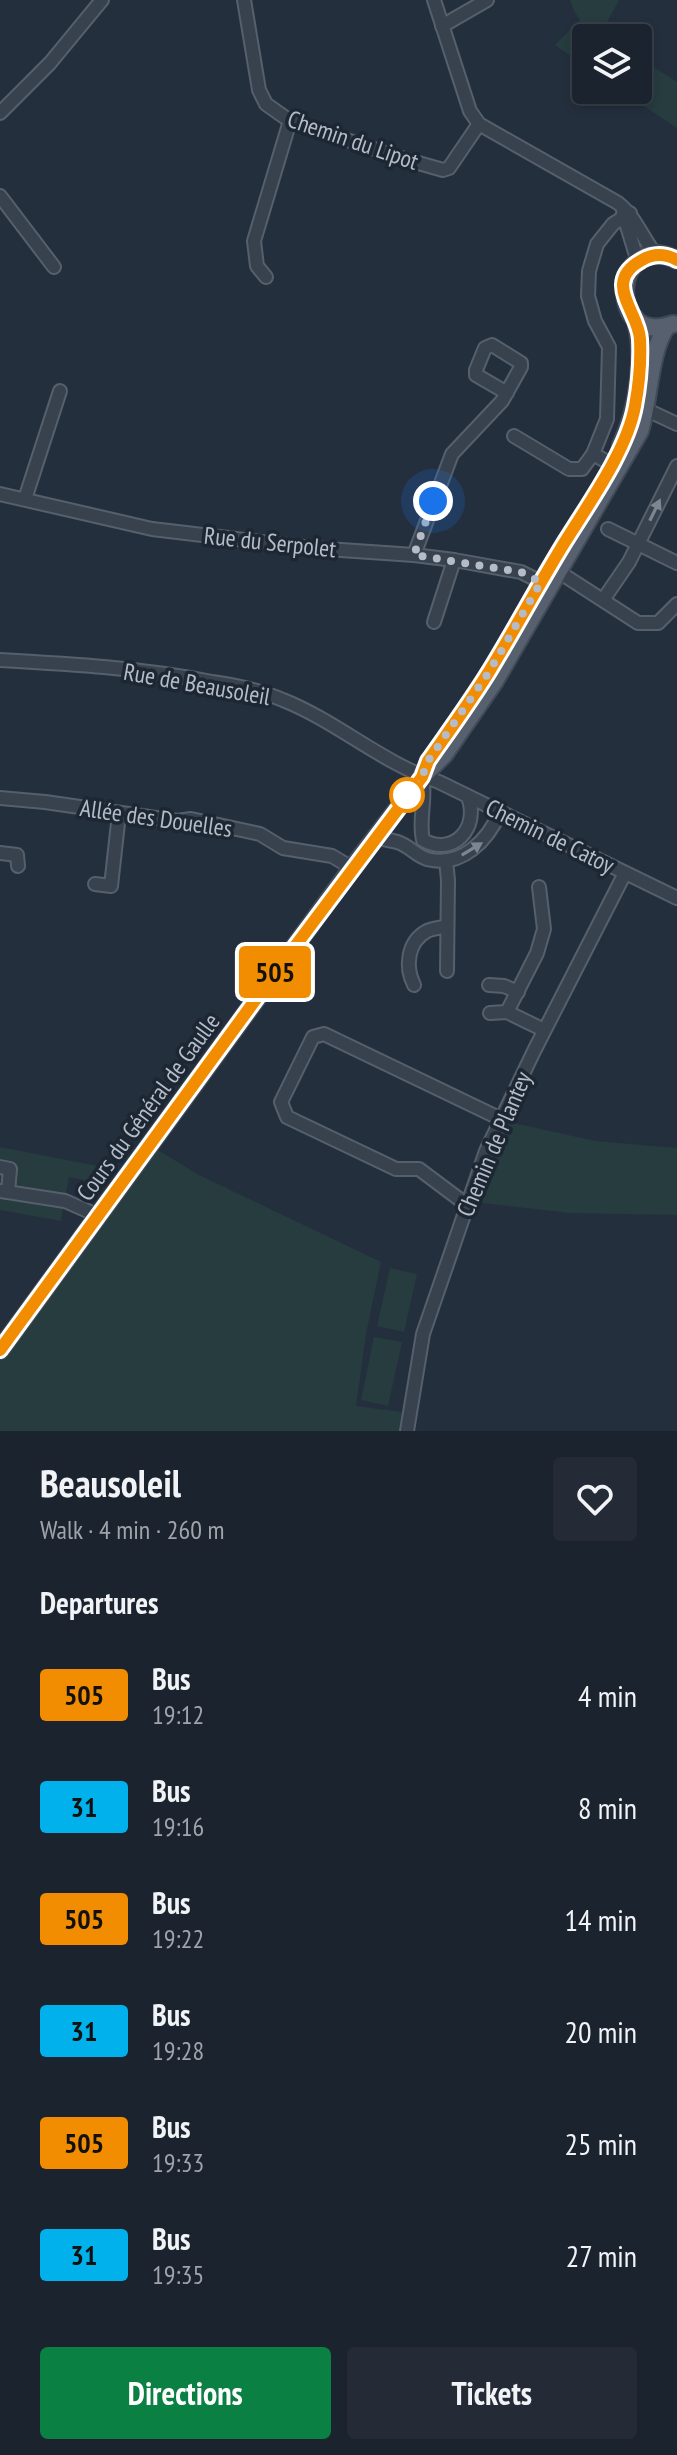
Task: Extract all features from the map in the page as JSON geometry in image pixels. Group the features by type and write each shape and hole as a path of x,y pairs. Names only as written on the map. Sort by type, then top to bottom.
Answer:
{"main road":[{"path":"638,262 671,257"},
{"name":"Cours du Général de Gaulle","path":"555,569 629,428 635,406 640,338 635,318 624,300 623,289 625,279 638,262"},
{"path":"635,318 645,324 672,324"},
{"name":"Cours du Général de Gaulle","path":"422,777 428,761 545,585 640,431 647,410 658,342 672,324"},
{"name":"Cours du Général de Gaulle","path":"0,1350 352,868 422,777 444,755 495,681 545,585"}],"street":[{"path":"0,113 50,63 102,0"},
{"name":"Chemin du Lipot","path":"244,0 259,90 266,104 290,121 443,170 449,168 479,124"},
{"path":"434,0 470,111 479,124 618,203 647,243 671,257"},
{"path":"442,26 487,0"},
{"path":"266,277 257,266 254,241 290,121"},
{"path":"0,196 54,267"},
{"path":"627,215 638,262"},
{"path":"514,436 569,469 582,469 593,454 607,419 609,347 595,321 588,296 589,271 597,244 613,224 627,215"},
{"path":"46,256 57,248"},
{"path":"414,555 452,454 486,420 507,393"},
{"path":"25,499 54,396"},
{"path":"647,410 677,424"},
{"path":"593,454 611,464"},
{"path":"603,600 639,543 677,466"},
{"name":"Rue du Serpolet","path":"0,494 152,529 312,548 454,560 521,572 545,585"},
{"path":"608,529 677,563"},
{"path":"434,622 454,560"},
{"path":"555,569 638,623 658,623 677,604"},
{"name":"Rue de Beausoleil","path":"0,660 148,671 253,690 304,708 398,766 422,777"},
{"path":"422,777 425,793 421,831 423,840 430,844 452,842 467,830 472,819 468,797"},
{"name":"Chemin de Catoy","path":"422,777 439,782 677,898"},
{"name":"Allée des Douelles","path":"0,798 177,821 191,819 260,834 283,848 332,856 352,868"},
{"path":"376,837 400,843 429,860 446,860 467,854 483,843 500,812"},
{"path":"95,884 111,886 119,814"},
{"path":"0,853 17,855 18,866"},
{"path":"446,860 447,971"},
{"name":"Chemin de Plantey","path":"407,1431 423,1334 486,1151 625,873"},
{"path":"507,1012 537,953 544,929 539,887"},
{"path":"414,985 409,975 409,957 415,941 428,931 447,926"},
{"path":"489,985 504,986 518,992"},
{"path":"490,1013 507,1012 544,1030"},
{"path":"467,1205 419,1169 396,1169 287,1117 281,1102 313,1037 324,1034 501,1119"},
{"path":"0,1167 10,1169 4,1191 65,1201 99,1216"}],"green space":[{"path":"570,0 619,0 606,24 576,24 580,20"},
{"path":"572,28 572,57 555,45"},
{"path":"652,66 677,82 677,128 641,104 652,104"},
{"path":"505,1121 595,1141 677,1148 677,1215 570,1213 472,1202"},
{"path":"0,1147 113,1169 104,1184 69,1177 61,1221 0,1210"},
{"path":"153,1147 199,1175 381,1262 366,1334 356,1406 409,1413 407,1431 0,1431 0,1361"},
{"path":"390,1268 417,1274 404,1332 377,1326"},
{"path":"374,1337 402,1342 388,1406 361,1400"}],"bus line":[{"name":"505","path":"0,1350 352,868 422,777 428,761 489,672 601,482 629,428 635,406 640,338 635,318 624,300 625,279 630,269 647,257 656,255 677,260"}],"route":[{"path":"407,795 422,777 428,761 489,672 541,582 521,572 414,555 433,501"}]}
